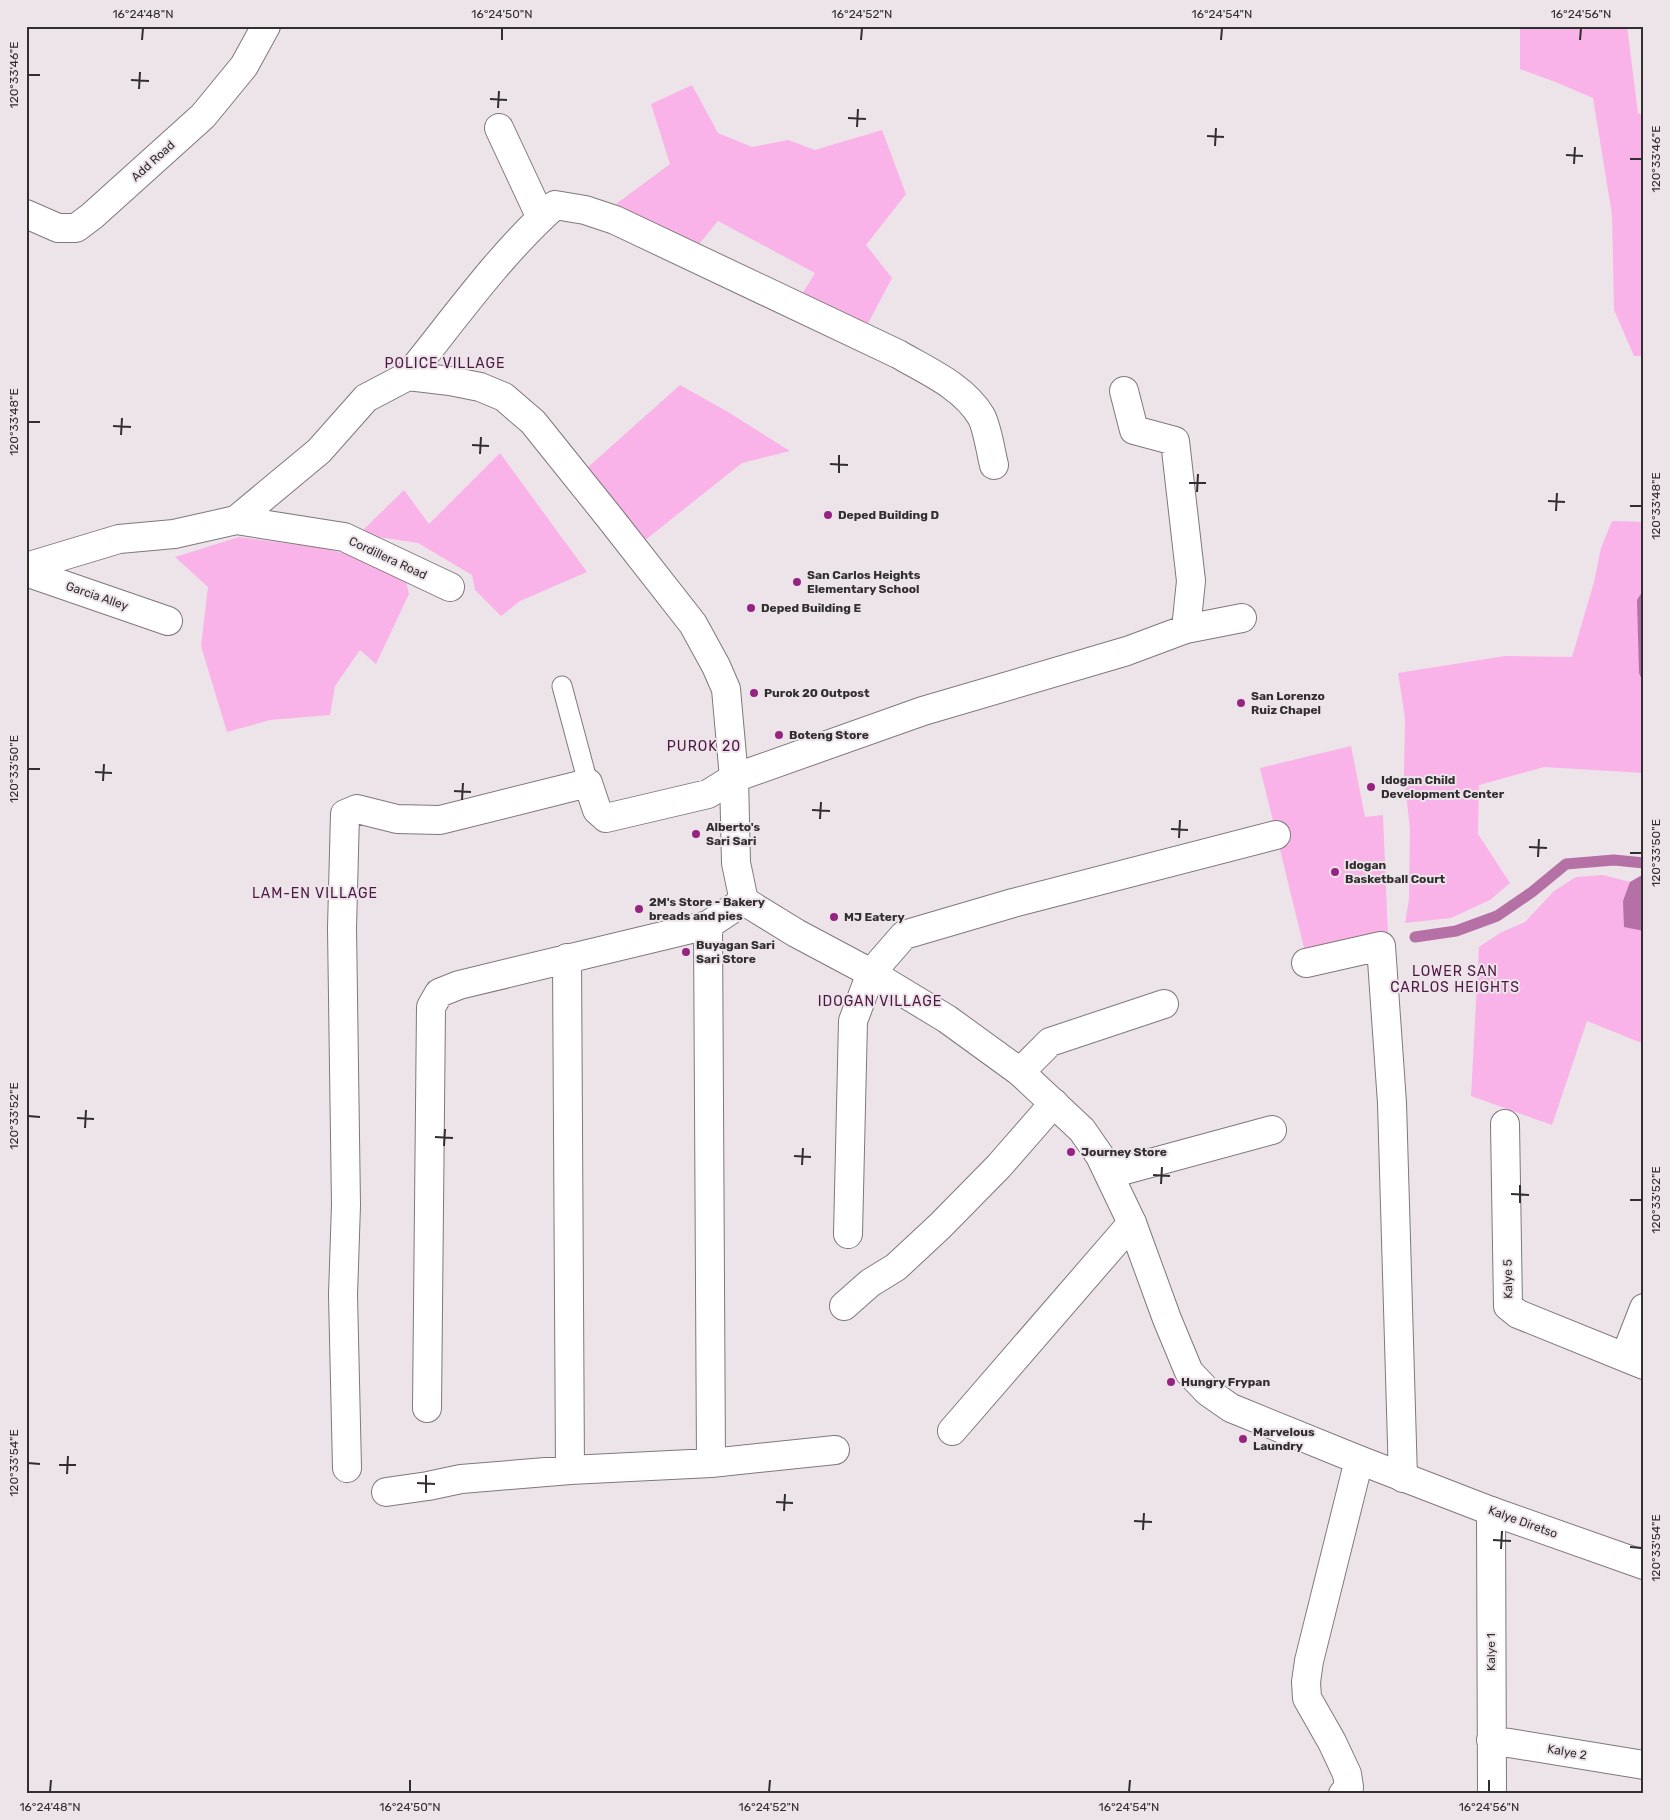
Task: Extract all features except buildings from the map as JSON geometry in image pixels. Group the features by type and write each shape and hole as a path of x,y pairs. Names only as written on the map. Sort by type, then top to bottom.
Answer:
{"street":[{"name":"Add Road","path":"26,214 58,228 76,228 92,216 203,116 244,66 261,36 279,26"},
{"path":"499,128 541,218"},
{"path":"408,376 489,275 541,218 555,206 585,210 615,220 898,354 960,391 982,417 994,465"},
{"path":"408,376 450,380 480,387 504,396 534,422 692,624 711,657 726,689 734,778 736,864 744,901 708,925 459,985 440,994 431,1007 427,1408"},
{"name":"Cordillera Road","path":"236,520 319,450 366,398 408,376"},
{"path":"1124,392 1134,430 1175,441 1191,581 1186,629"},
{"name":"Cordillera Road","path":"26,566 119,539 174,534 236,520 344,537 450,587"},
{"name":"Garcia Alley","path":"26,572 168,621"},
{"path":"347,1468 343,1294 346,1205 342,928 345,814 357,809 398,819 440,820 588,783 597,810 606,818 708,794 734,778 923,711 1127,651 1186,629 1242,618"},
{"path":"848,1234 853,1021 871,973 904,935 1013,903 1276,835"},
{"name":"Kalye Diretso","path":"744,901 796,934 871,973 947,1019 1020,1072 1082,1130 1110,1174 1132,1223 1167,1319 1189,1372 1208,1392 1231,1408 1403,1478 1644,1565"},
{"path":"708,925 711,1462"},
{"path":"1306,963 1381,946 1392,1103 1403,1478"},
{"path":"567,958 570,1470"},
{"path":"1020,1072 1050,1042 1164,1004"},
{"path":"844,1306 870,1284 896,1267 940,1226 999,1166 1054,1103"},
{"name":"Kalye 5","path":"1505,1124 1508,1306 1518,1314 1634,1361 1644,1308"},
{"path":"1110,1174 1272,1130"},
{"path":"952,1431 1132,1223"},
{"path":"386,1492 461,1479 570,1470 711,1462 835,1450"},
{"path":"1343,1794 1349,1787 1348,1774 1307,1698 1306,1682 1309,1661 1359,1460"},
{"name":"Kalye 1","path":"1491,1511 1492,1794"},
{"name":"Kalye 2","path":"1491,1740 1644,1765"}],"lane":[{"path":"562,686 588,783"}],"shaded area":[{"path":"1520,26 1627,26 1638,113 1644,116 1644,356 1634,356 1614,310 1612,215 1593,98 1520,69"},
{"path":"692,85 718,133 752,147 788,140 815,150 882,130 906,194 866,245 892,278 864,331 799,299 815,273 718,221 695,249 616,204 670,164 651,104"},
{"path":"680,385 728,412 790,451 742,463 644,541 587,468"},
{"path":"500,453 587,572 520,601 501,616 475,590 472,575 418,543 359,534 404,490 429,524"},
{"path":"1612,521 1644,522 1644,773 1544,767 1479,785 1478,834 1510,883 1490,900 1451,918 1405,923 1409,899 1410,829 1404,776 1405,718 1398,673 1505,656 1572,657 1594,582 1601,548"},
{"path":"239,537 322,548 350,555 405,577 409,594 376,664 360,650 335,686 330,715 270,720 227,732 201,646 208,587 175,557"},
{"path":"1644,589 1644,685 1639,673 1637,600"},
{"name":"Idogan Basketball Court","path":"1351,746 1365,817 1383,815 1388,935 1306,956 1260,768"},
{"path":"1644,874 1644,1044 1587,1021 1552,1125 1471,1096 1479,947 1500,933 1525,922 1554,891 1576,877 1603,875 1630,882"},
{"path":"1644,874 1644,931 1624,927 1623,901 1630,882"}],"waterway":[{"path":"1415,937 1456,931 1497,916 1532,892 1566,864 1614,860 1644,863"}],"place":[{"name":"Deped Building D","path":"828,515"},
{"name":"San Carlos Heights Elementary School","path":"797,582"},
{"name":"Deped Building E","path":"751,608"},
{"name":"Purok 20 Outpost","path":"754,693"},
{"name":"San Lorenzo Ruiz Chapel","path":"1241,703"},
{"name":"Boteng Store","path":"779,735"},
{"name":"Idogan Child Development Center","path":"1371,787"},
{"name":"Alberto's Sari Sari","path":"696,834"},
{"name":"Idogan Basketball Court","path":"1335,872"},
{"name":"2M's Store - Bakery breads and pies","path":"639,909"},
{"name":"MJ Eatery","path":"834,917"},
{"name":"Buyagan Sari Sari Store","path":"686,952"},
{"name":"Journey Store","path":"1071,1152"},
{"name":"Hungry Frypan","path":"1171,1382"},
{"name":"Marvelous Laundry","path":"1243,1439"}],"district":[{"name":"POLICE VILLAGE","path":"445,363"},
{"name":"PUROK 20","path":"704,746"},
{"name":"LAM-EN VILLAGE","path":"315,893"},
{"name":"LOWER SAN CARLOS HEIGHTS","path":"1455,980"},
{"name":"IDOGAN VILLAGE","path":"880,1001"}]}
